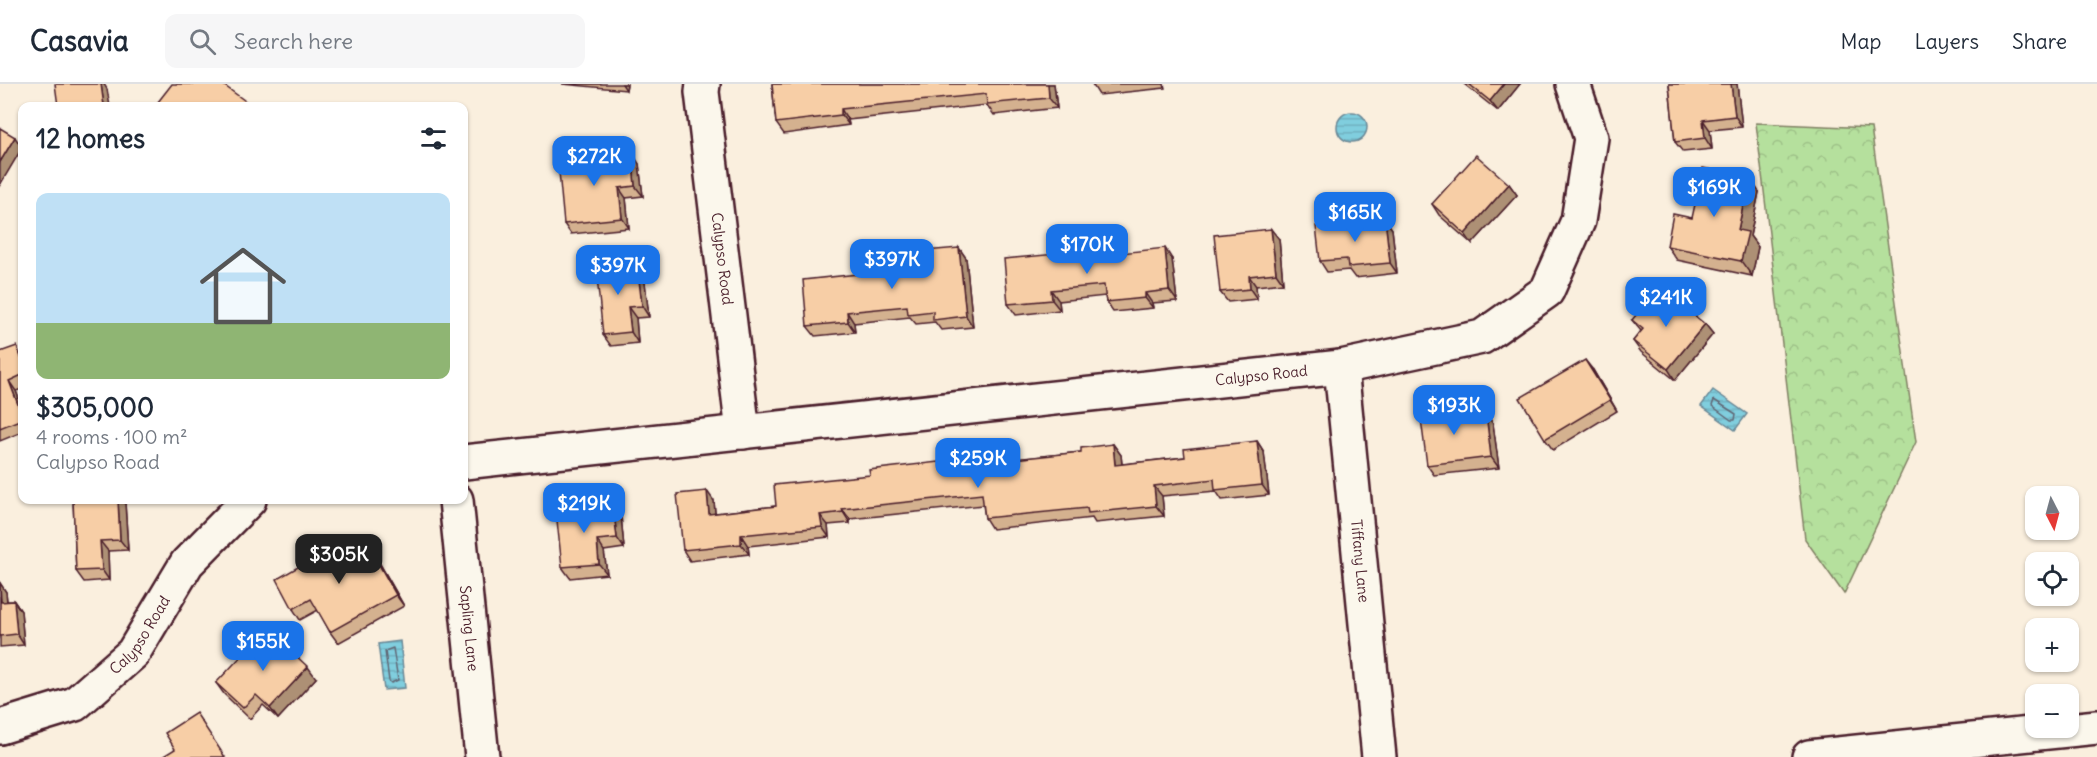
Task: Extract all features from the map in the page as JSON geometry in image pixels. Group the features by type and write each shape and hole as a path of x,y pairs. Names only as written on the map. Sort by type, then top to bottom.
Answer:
{"street":[{"name":"Calypso Road","path":"703,84 702,92 743,432"},
{"name":"Calypso Road","path":"468,462 1341,367 1482,337 1547,291 1578,221 1591,138 1573,84"},
{"name":"Tiffany Lane","path":"1341,367 1379,757"},
{"name":"Calypso Road","path":"0,727 75,704 133,653 219,511 238,504"},
{"name":"Sapling Lane","path":"456,504 482,757"},
{"path":"1809,757 2097,727"}],"green space":[{"path":"1756,123 1871,128 1916,442 1844,594 1805,539"}],"water":[{"path":"1352,112 1363,116 1367,127 1363,138 1352,142 1341,138 1337,127 1341,116"},
{"path":"1713,390 1747,414 1735,430 1701,406"},
{"path":"400,641 405,688 384,690 378,644"}],"building":[{"path":"55,84 101,84 103,102 57,102"},
{"path":"172,84 222,84 247,102 158,102"},
{"path":"772,84 1048,84 1049,98 987,104 986,94 841,109 841,115 776,123"},
{"path":"1469,84 1504,84 1490,101"},
{"path":"1669,84 1731,84 1735,116 1703,120 1705,138 1675,142"},
{"path":"0,128 15,137 0,162"},
{"path":"632,153 635,186 619,188 622,218 564,224 558,161"},
{"path":"1476,155 1509,184 1465,234 1432,204"},
{"path":"1703,168 1749,177 1738,230 1748,232 1741,261 1667,246 1673,214 1692,218"},
{"path":"1385,219 1390,263 1348,267 1347,259 1320,261 1316,226"},
{"path":"1271,229 1276,273 1249,276 1250,289 1220,292 1214,235"},
{"path":"959,248 966,316 933,320 933,311 908,314 907,306 847,312 848,322 807,326 803,280 904,269 902,253"},
{"path":"1165,248 1169,290 1145,293 1145,298 1106,302 1104,285 1051,290 1052,300 1008,304 1004,259 1067,253 1068,259"},
{"path":"637,263 642,306 628,307 631,332 603,335 596,268"},
{"path":"1659,287 1705,324 1668,369 1633,341 1643,329 1632,320"},
{"path":"17,346 18,349 18,377 9,381 18,405 18,421 0,428 0,352"},
{"path":"1585,360 1610,400 1545,439 1520,398"},
{"path":"1456,406 1457,417 1486,413 1491,457 1427,465 1420,411"},
{"path":"1257,441 1262,485 1215,490 1214,479 1154,486 1156,506 1088,513 1087,508 985,518 982,494 842,509 843,512 820,515 822,527 741,535 741,544 683,550 677,494 707,491 709,514 776,506 774,485 870,475 869,470 947,461 948,466 1081,452 1081,448 1113,444 1115,465 1185,457 1184,449"},
{"path":"73,504 118,504 120,540 100,541 102,570 76,571"},
{"path":"613,505 617,538 597,540 599,564 562,567 556,511"},
{"path":"365,540 396,595 330,632 311,599 293,609 277,579 319,555 324,563"},
{"path":"0,596 1,602 14,601 17,634 0,636"},
{"path":"267,629 308,667 270,708 256,695 243,708 216,683"},
{"path":"196,713 225,757 162,757 175,749 165,733"}]}
